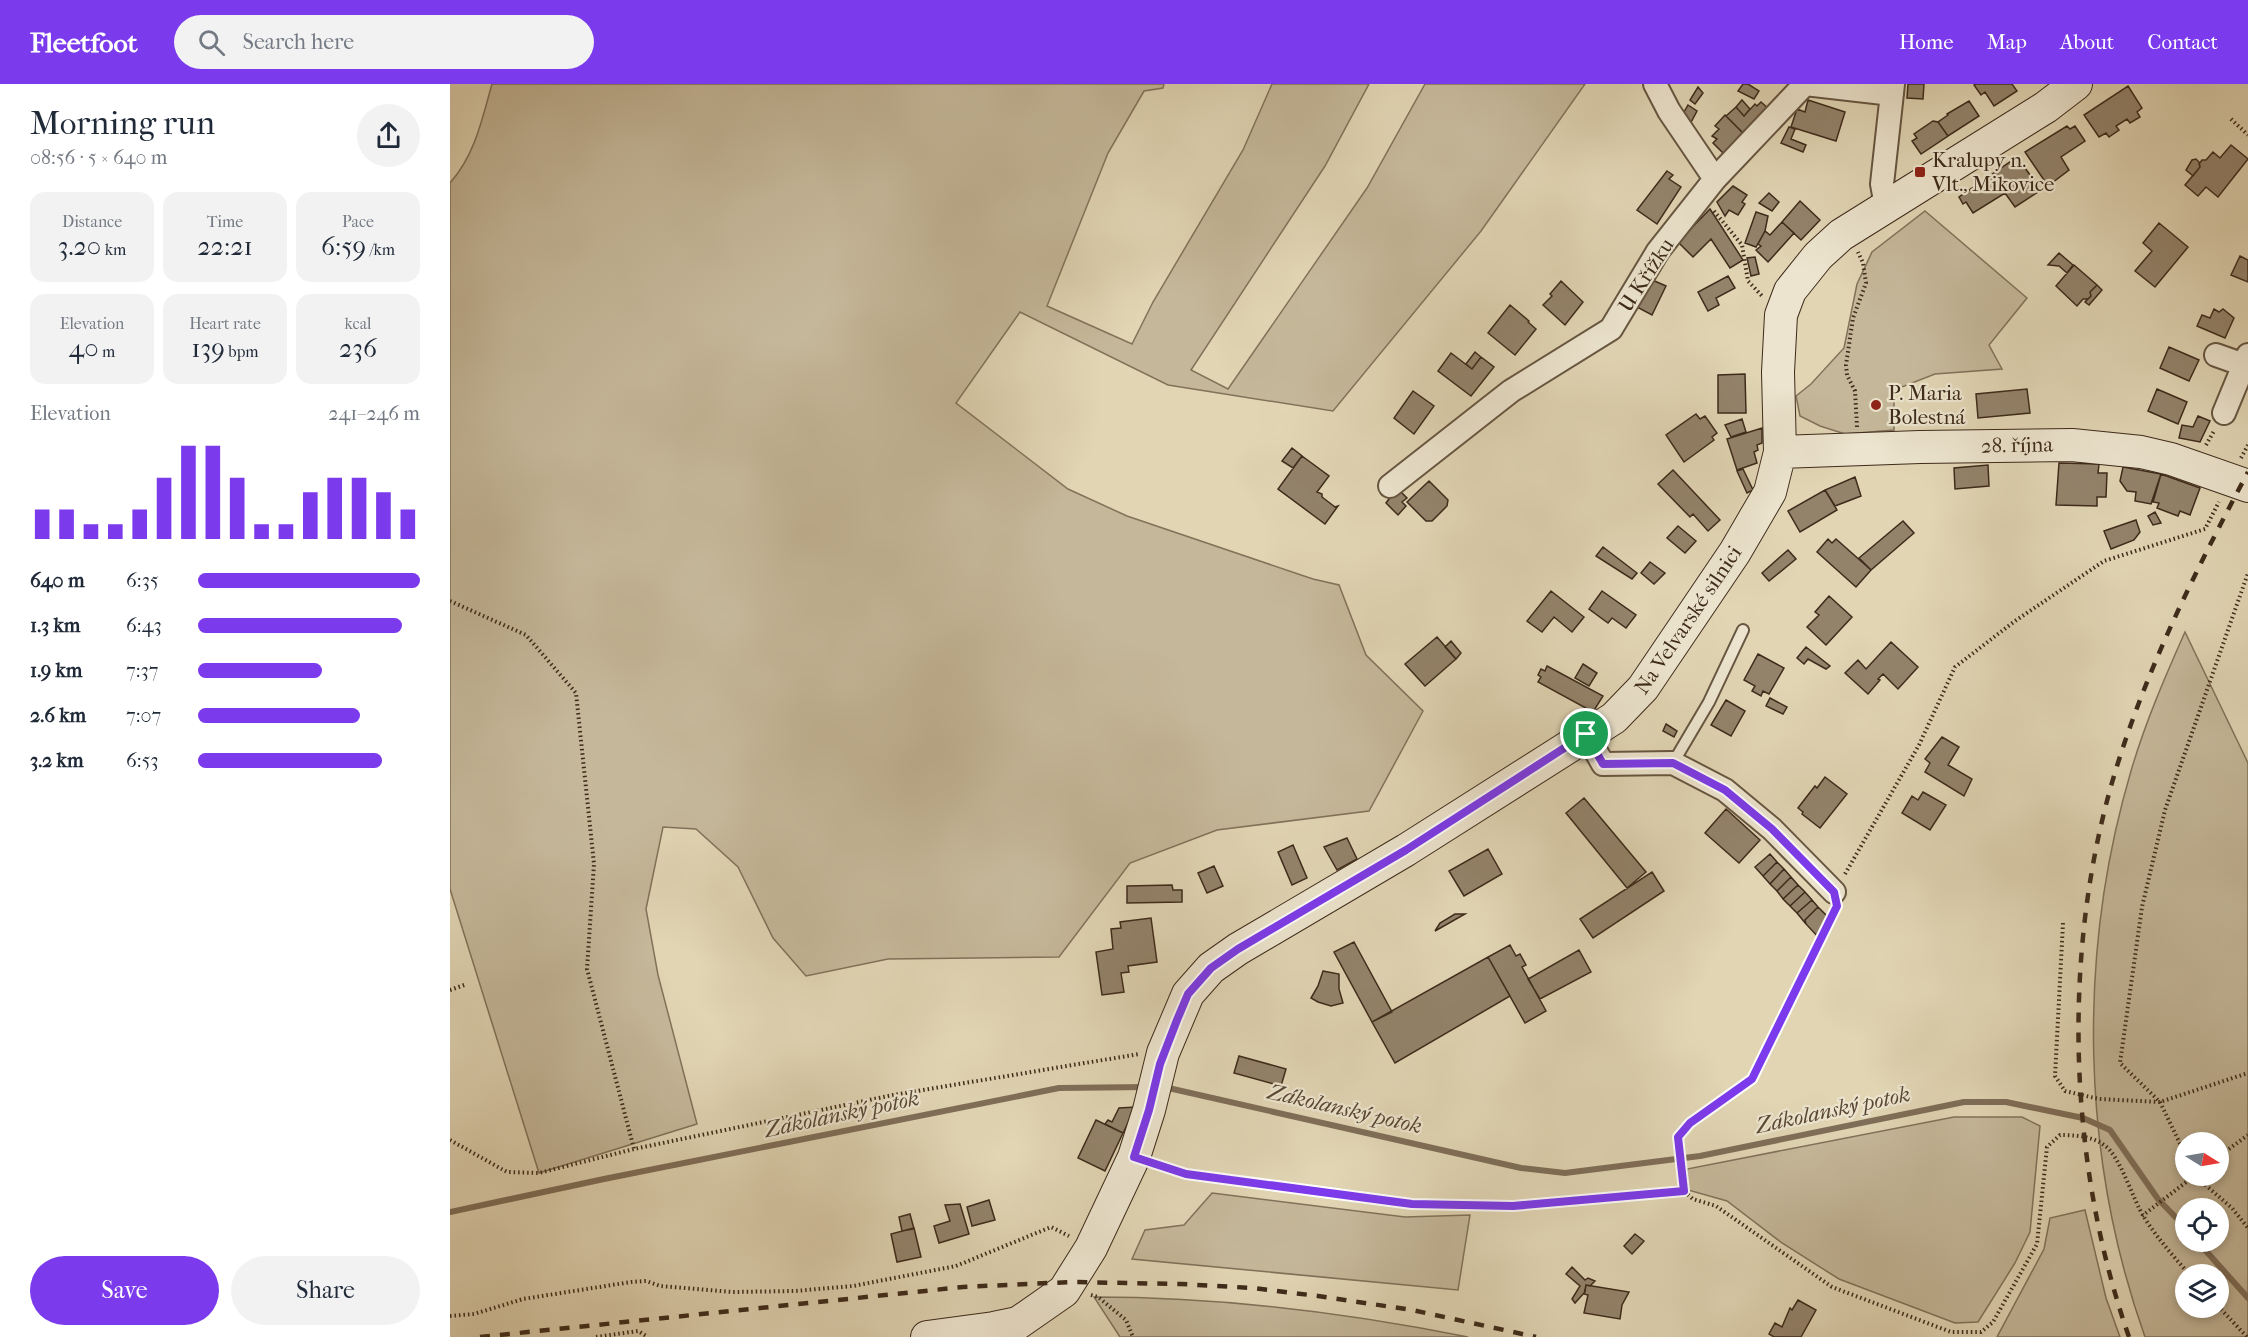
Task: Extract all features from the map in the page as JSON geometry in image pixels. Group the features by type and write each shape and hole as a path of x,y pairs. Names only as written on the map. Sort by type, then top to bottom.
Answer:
{"main road":[{"name":"Na Velvarské silnici","path":"927,1337 1018,1323 1064,1291 1091,1248 1134,1157 1162,1058 1188,994 1211,968 1238,949 1406,850 1614,718 1643,688 1735,552 1763,506 1774,481 1780,452 1778,372 1781,315 1790,291 1818,256 1841,235 2046,107 2076,84"},
{"name":"28. října","path":"1780,452 2072,445 2141,452 2171,459 2239,483"}],"street":[{"path":"1655,84 1708,187"},
{"name":"U Křížku","path":"1390,486 1511,392 1611,329 1658,251 1708,187 1805,84 1892,89 1882,184 1886,206"},
{"path":"2216,355 2246,360 2224,413"},
{"path":"1586,734 1603,764 1673,763 1725,790 1772,829 1834,892"}],"lane":[{"path":"1673,763 1709,702 1743,630"}],"path":[{"path":"2231,119 2248,135"},
{"path":"1708,187 1742,245 1748,281 1781,315"},
{"path":"1855,245 1863,262 1866,284 1853,318 1846,364 1847,375 1855,391 1858,435"},
{"path":"2201,453 2224,413"},
{"path":"2180,1264 2161,1243 2142,1216 2116,1159 2105,1145 2078,1135 2060,1135 2047,1147 2037,1244 1993,1322 1982,1335 1951,1332 1832,1287 1716,1206 1693,1199 1684,1191 1678,1137 1690,1123 1752,1079 1837,906 1834,892 1919,745 1955,667 2015,621 2104,561 2205,529 2239,483"},
{"path":"2175,1133 2160,1102 2120,1063 2142,907 2165,810 2248,573"},
{"path":"450,601 526,635 576,693 594,864 587,969 634,1149"},
{"path":"2063,922 2055,1076 2065,1091 2099,1099 2160,1102 2248,1073"},
{"path":"450,990 467,984"},
{"path":"450,1140 507,1172 539,1173 634,1149 893,1095 1136,1054 1162,1058"},
{"path":"2229,1149 2248,1135"},
{"path":"1134,1157 1186,1174 1412,1204 1513,1206 1684,1191"},
{"path":"2142,1216 2181,1186"},
{"path":"2206,1186 2232,1208 2248,1228"},
{"path":"450,1316 474,1314 523,1299 631,1282 646,1281 660,1286 732,1292 795,1291 853,1286 956,1266 1051,1227 1091,1248"},
{"path":"1064,1291 1098,1297 1126,1320 1133,1337"},
{"path":"2229,1318 2247,1337"},
{"path":"596,1337 638,1331 648,1337"}],"shaded area":[{"path":"492,84 1164,84 1163,88 1144,91 1108,153 1047,306 1132,344 1153,302 1243,150 1272,84 1369,84 1325,166 1191,370 1228,389 1367,188 1425,84 1585,84 1481,231 1333,411 1168,385 1020,312 956,403 1068,489 1127,516 1313,579 1339,585 1366,655 1423,711 1369,811 1217,830 1130,863 1059,957 888,959 806,976 773,938 738,867 696,829 663,827 646,909 658,975 697,1124 539,1173 450,889 450,183 472,149"},
{"path":"1925,211 2027,298 1989,345 2002,369 1935,374 1894,390 1894,430 1845,434 1820,426 1800,416 1796,396 1811,384 1844,348 1857,284 1872,252"},
{"path":"2185,632 2248,763 2248,1337 2145,1337 2124,1269 2108,1198 2098,1127 2094,1055 2095,983 2101,911 2113,840 2131,771 2163,683"},
{"path":"1954,1117 2022,1117 2040,1126 2030,1232 2015,1263 1978,1322 1955,1323 1839,1279 1782,1243 1727,1201 1688,1190 1687,1169"},
{"path":"1212,1193 1405,1217 1470,1215 1458,1290 1132,1259 1145,1230 1184,1225"},
{"path":"2085,1210 2106,1298 2120,1337 1997,1337 2044,1249 2050,1218"},
{"path":"1094,1297 1235,1303 1329,1313 1468,1337 1120,1337"}],"building":[{"path":"1743,84 1748,84 1759,91 1754,99 1738,91"},
{"path":"1908,84 1924,84 1923,99 1907,98"},
{"path":"2012,84 2017,91 1994,106 1985,92 1981,95 1974,85"},
{"path":"2128,86 2142,108 2137,112 2140,117 2130,123 2127,119 2116,126 2119,130 2109,137 2106,133 2099,137 2084,115"},
{"path":"1698,87 1703,93 1695,104 1690,100"},
{"path":"1742,100 1750,109 1744,116 1736,107"},
{"path":"1808,100 1845,112 1836,141 1791,127 1797,109 1805,112"},
{"path":"1969,101 1979,116 1948,136 1938,122"},
{"path":"1761,102 1769,109 1747,137 1726,116 1736,107 1744,116 1755,104 1757,106"},
{"path":"1688,105 1697,111 1689,126 1679,121"},
{"path":"1725,115 1747,137 1727,157 1713,143 1717,139 1712,136 1719,129 1715,126"},
{"path":"1933,121 1938,122 1948,136 1921,154 1912,141 1917,138 1914,134"},
{"path":"2067,126 2070,129 2075,126 2085,141 2061,157 2069,170 2048,186 2025,152"},
{"path":"1789,127 1795,129 1791,139 1806,145 1803,152 1781,143"},
{"path":"2231,145 2248,159 2218,197 2206,187 2198,196 2185,185 2200,167 2202,160 2206,160 2213,152 2220,158"},
{"path":"2017,157 2041,190 2015,207 2005,193 1973,213 1966,202 1963,204 1959,197"},
{"path":"2196,159 2200,167 2193,176 2186,170 2192,160"},
{"path":"1667,171 1673,175 1669,179 1681,187 1657,224 1637,210"},
{"path":"1733,186 1747,195 1742,202 1745,204 1738,215 1729,210 1725,216 1717,202"},
{"path":"1769,193 1779,202 1772,211 1759,203"},
{"path":"1800,201 1820,220 1801,240 1782,222"},
{"path":"1710,209 1743,260 1730,268 1711,239 1693,257 1678,242"},
{"path":"1756,212 1768,216 1765,231 1756,247 1745,243"},
{"path":"1782,222 1794,233 1768,262 1756,250 1761,246 1758,244 1765,231 1770,235"},
{"path":"2159,223 2188,247 2155,287 2135,271 2152,251 2143,243"},
{"path":"2059,253 2073,265 2067,273 2059,266 2048,265"},
{"path":"2240,256 2248,260 2248,282 2231,275"},
{"path":"1755,257 1759,274 1751,276 1747,258"},
{"path":"2074,265 2097,285 2090,292 2091,296 2083,299 2077,306 2056,286"},
{"path":"1728,276 1735,288 1716,298 1719,305 1708,311 1698,292"},
{"path":"1650,279 1666,286 1652,315 1635,306"},
{"path":"1561,281 1583,302 1565,325 1543,305"},
{"path":"2097,285 2102,290 2089,305 2085,302"},
{"path":"1510,305 1536,329 1515,355 1488,333"},
{"path":"2214,309 2219,312 2223,309 2234,318 2225,338 2197,326 2202,315 2210,318"},
{"path":"2169,347 2199,360 2189,381 2160,368"},
{"path":"1475,352 1481,357 1472,369 1466,364"},
{"path":"1451,353 1472,369 1481,357 1494,367 1471,396 1438,371"},
{"path":"1745,374 1746,413 1718,413 1718,375"},
{"path":"2027,389 2030,413 1978,418 1976,394"},
{"path":"2157,389 2187,402 2178,424 2148,411"},
{"path":"1413,391 1434,406 1414,434 1394,418"},
{"path":"1696,414 1700,419 1705,416 1717,433 1712,437 1714,440 1684,462 1666,435"},
{"path":"2198,416 2210,421 2200,442 2179,438 2182,425 2193,427"},
{"path":"1742,419 1746,432 1731,437 1725,425"},
{"path":"1762,428 1762,443 1757,445 1758,450 1754,452 1757,463 1737,470 1727,439"},
{"path":"1292,448 1302,456 1293,468 1282,461"},
{"path":"1302,456 1329,476 1317,492 1335,507 1338,506 1325,524 1278,489"},
{"path":"2059,463 2099,464 2098,473 2107,473 2106,497 2097,497 2097,506 2056,505"},
{"path":"1988,465 1989,486 1955,489 1954,468"},
{"path":"2123,467 2161,474 2151,504 2135,501 2136,492 2127,491 2120,481"},
{"path":"1743,469 1753,490 1747,493 1737,471"},
{"path":"1673,470 1720,520 1708,531 1693,514 1690,517 1658,484"},
{"path":"2161,474 2200,488 2190,515 2180,511 2178,516 2157,508 2159,503 2153,502"},
{"path":"1855,477 1861,496 1835,506 1825,490"},
{"path":"1429,481 1448,500 1447,506 1432,521 1426,521 1407,502"},
{"path":"1397,488 1407,498 1402,502 1406,506 1398,515 1386,503"},
{"path":"1825,490 1837,510 1800,532 1788,511"},
{"path":"2155,512 2161,523 2153,525 2148,516"},
{"path":"2136,520 2140,532 2134,540 2111,549 2104,531"},
{"path":"1903,521 1914,533 1871,570 1859,558"},
{"path":"1678,526 1696,541 1685,553 1667,538"},
{"path":"1828,539 1832,543 1836,539 1871,570 1856,587 1817,552"},
{"path":"1603,547 1637,573 1632,579 1596,556"},
{"path":"1788,550 1796,559 1769,581 1762,573"},
{"path":"1650,562 1665,573 1654,584 1641,573"},
{"path":"1551,591 1584,617 1572,632 1554,617 1542,632 1527,621"},
{"path":"1602,591 1636,615 1626,628 1612,618 1608,623 1589,609"},
{"path":"1829,596 1852,617 1826,645 1807,627 1819,615 1815,612"},
{"path":"1437,637 1456,659 1425,686 1405,664"},
{"path":"1451,641 1461,653 1456,659 1445,647"},
{"path":"1891,642 1918,667 1898,689 1883,674 1868,694 1845,673 1858,660 1866,669"},
{"path":"1806,647 1830,666 1826,669 1808,659 1804,664 1797,658"},
{"path":"1758,654 1784,668 1769,694 1763,691 1761,696 1752,691 1755,686 1744,680"},
{"path":"1583,664 1597,673 1589,686 1575,678"},
{"path":"1547,666 1603,696 1593,712 1538,682 1541,669 1545,671"},
{"path":"1770,698 1787,707 1783,714 1766,706"},
{"path":"1726,700 1745,711 1731,736 1711,725"},
{"path":"1666,724 1677,731 1674,737 1663,731"},
{"path":"1942,737 1959,747 1948,765 1972,779 1964,796 1925,772 1930,763 1925,759"},
{"path":"1825,777 1847,794 1820,828 1798,808"},
{"path":"1923,792 1946,805 1930,830 1902,813 1912,796 1918,800"},
{"path":"1584,798 1646,872 1627,888 1566,813"},
{"path":"1726,809 1760,840 1739,863 1705,833"},
{"path":"1347,838 1357,859 1337,870 1324,847"},
{"path":"1293,845 1307,878 1292,885 1278,852"},
{"path":"1488,849 1502,874 1464,896 1449,871"},
{"path":"1770,854 1777,862 1763,876 1755,867"},
{"path":"1777,862 1784,869 1770,884 1763,876"},
{"path":"1214,866 1223,886 1207,893 1198,873"},
{"path":"1784,869 1791,877 1777,891 1770,884"},
{"path":"1652,872 1664,891 1593,938 1580,919"},
{"path":"1791,877 1798,885 1783,899 1777,891"},
{"path":"1172,885 1173,890 1182,890 1182,902 1127,903 1127,886"},
{"path":"1798,885 1805,892 1790,906 1783,899"},
{"path":"1805,892 1812,900 1797,913 1790,906"},
{"path":"1812,900 1818,907 1805,920 1806,924 1797,913"},
{"path":"1818,907 1828,917 1819,938 1805,920"},
{"path":"1455,914 1465,914 1435,931 1440,923"},
{"path":"1151,918 1157,962 1128,966 1129,972 1121,973 1124,992 1102,995 1096,952 1113,949 1111,929 1121,928 1120,922"},
{"path":"1354,942 1392,1012 1372,1022 1334,952"},
{"path":"1510,945 1516,956 1520,954 1526,965 1522,967 1546,1011 1525,1023 1488,957"},
{"path":"1579,950 1591,972 1540,999 1528,979"},
{"path":"1488,957 1510,996 1395,1063 1372,1022"},
{"path":"1323,971 1339,974 1339,989 1343,1003 1331,1006 1311,998"},
{"path":"1239,1056 1286,1069 1281,1086 1234,1073"},
{"path":"1136,1107 1123,1133 1105,1124 1108,1120 1112,1122 1119,1108"},
{"path":"1096,1120 1123,1133 1105,1171 1078,1158"},
{"path":"989,1200 995,1220 972,1226 967,1207"},
{"path":"960,1204 969,1234 939,1243 934,1226 950,1221 945,1205"},
{"path":"910,1214 914,1229 902,1231 899,1217"},
{"path":"914,1228 921,1257 897,1262 891,1234"},
{"path":"1635,1234 1644,1241 1632,1254 1624,1246"},
{"path":"1572,1267 1585,1280 1588,1278 1595,1281 1590,1286 1586,1285 1585,1292 1575,1303 1572,1299 1580,1286 1566,1274"},
{"path":"1586,1285 1629,1292 1622,1305 1620,1319 1584,1313 1588,1295 1584,1294"},
{"path":"1798,1300 1816,1310 1801,1337 1774,1337 1769,1334 1775,1323 1782,1327 1790,1308 1792,1310"}],"waterway":[{"name":"Zákolanský potok","path":"450,1212 1059,1088 1145,1087"},
{"name":"Zákolanský potok","path":"1164,1087 1521,1168 1565,1173 1700,1156 1964,1102 2006,1102 2083,1118 2110,1130 2158,1199 2175,1217"},
{"name":"Zákolanský potok","path":"2207,1252 2248,1298"}],"railway":[{"path":"2129,1337 2108,1269 2093,1198 2083,1126 2079,1052 2080,979 2087,906 2099,835 2117,766 2144,690 2176,616 2248,472"},
{"path":"480,1337 963,1287 1071,1282 1253,1288 1412,1310 1536,1337"}],"place":[{"name":"Kralupy n. Vlt., Mikovice","path":"1920,172"},
{"name":"P. Maria Bolestná","path":"1876,405"}],"route":[{"path":"1586,734 1603,764 1673,763 1725,790 1772,829 1834,892 1837,906 1752,1079 1690,1123 1678,1137 1684,1191 1513,1206 1412,1204 1238,1179 1186,1174 1134,1157 1149,1110 1163,1053 1188,994 1211,968 1238,949 1406,850 1586,734"}]}
